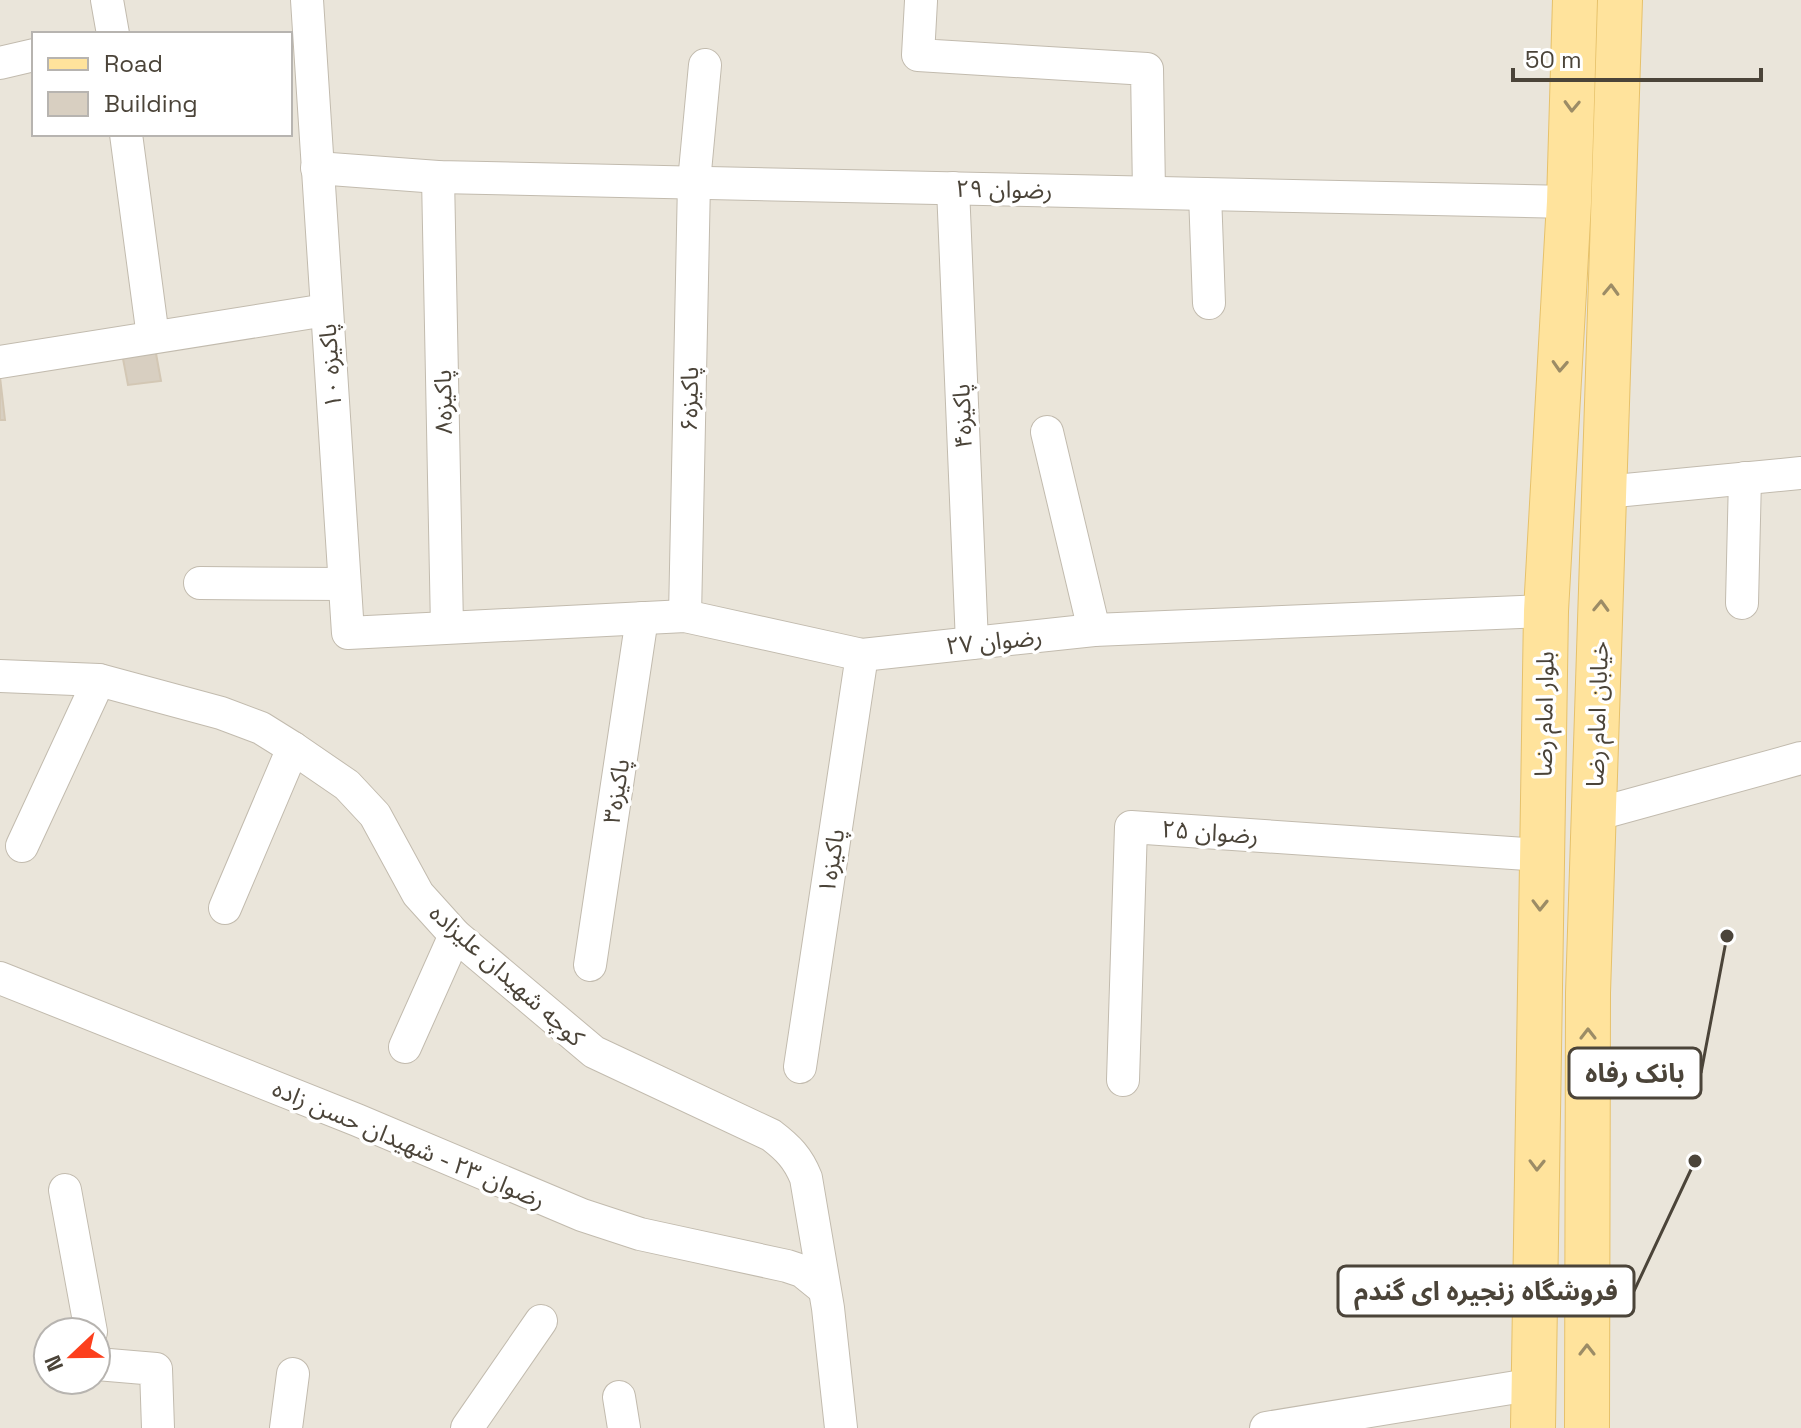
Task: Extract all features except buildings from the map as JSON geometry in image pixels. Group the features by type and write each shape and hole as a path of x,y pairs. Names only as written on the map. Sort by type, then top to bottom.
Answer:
{"main road":[{"name":"بلوار امام رضا","path":"1533,1428 1546,611 1569,202 1575,0"},
{"name":"خیابان امام رضا","path":"1587,1428 1588,1008 1620,0"}],"street":[{"path":"107,0 113,32"},
{"name":"پاکیزه ۱۰","path":"307,0 348,633 447,627"},
{"path":"921,1 918,55 1147,69 1149,192"},
{"path":"0,63 32,55"},
{"name":"پاکیزه۶","path":"685,616 694,182 705,65"},
{"path":"126,136 153,337"},
{"name":"رضوان ۲۹","path":"317,168 438,177 1569,202"},
{"name":"پاکیزه۸","path":"438,177 447,627"},
{"name":"پاکیزه۴","path":"953,188 972,643"},
{"path":"1205,194 1209,303"},
{"path":"0,362 326,310"},
{"path":"1047,432 1094,630"},
{"path":"1605,492 1801,473"},
{"path":"1742,603 1745,478"},
{"path":"200,583 343,584"},
{"name":"رضوان ۲۷","path":"447,627 685,616 862,655 1094,630 1546,611"},
{"name":"پاکیزه۳","path":"590,965 642,618"},
{"name":"پاکیزه۱","path":"800,1067 862,655"},
{"name":"کوچه شهیدان علیزاده","path":"0,676 99,680 221,713 261,728 347,785 375,815 418,894 455,935 594,1052 771,1135 785,1145 799,1160 806,1178 828,1308 841,1428"},
{"path":"22,846 99,680"},
{"path":"225,908 293,748"},
{"path":"1594,815 1801,758"},
{"name":"رضوان ۲۵","path":"1123,1080 1131,827 1541,855"},
{"path":"405,1047 455,935"},
{"name":"رضوان ۲۳ - شهیدان حسن زاده","path":"0,978 357,1120 582,1215 640,1234 787,1266 802,1271 823,1288"},
{"path":"65,1190 88,1316"},
{"path":"467,1428 541,1321"},
{"path":"112,1365 156,1369 158,1428"},
{"path":"286,1428 293,1374"},
{"path":"1266,1428 1535,1384"},
{"path":"619,1397 624,1428"}],"shaded area":[{"path":"0,0 1801,0 1801,1428 0,1428"}],"place":[{"name":"بانک رفاه","path":"1727,936"},
{"name":"فروشگاه زنجیره ای گندم","path":"1695,1161"}]}
